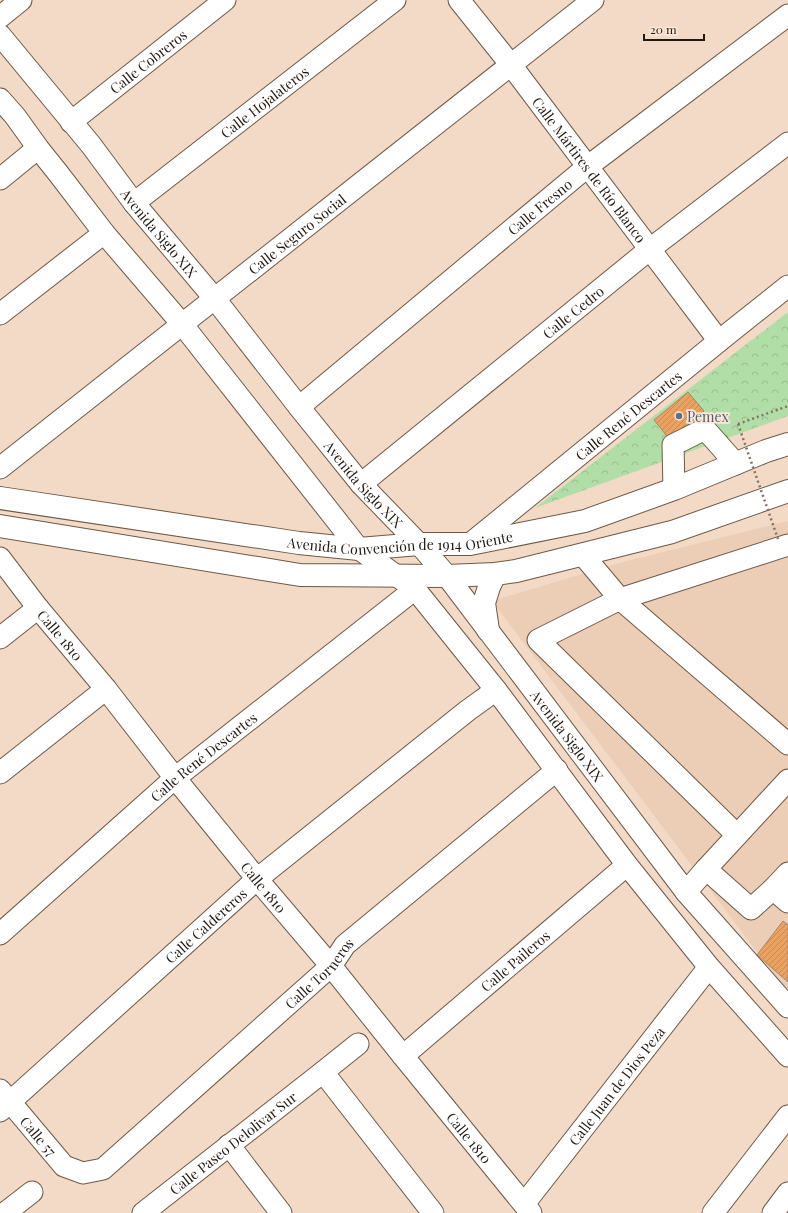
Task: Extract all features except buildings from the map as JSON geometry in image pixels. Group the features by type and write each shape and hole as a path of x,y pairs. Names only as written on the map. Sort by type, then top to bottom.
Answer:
{"main road":[{"name":"Avenida Convención de 1914 Oriente","path":"0,498 299,543 359,549 419,544 470,544 585,521 674,489 766,451 788,444"},
{"path":"0,526 300,575 447,576 495,574 516,571 672,532 788,491"},
{"path":"488,630 484,603 495,574"}],"street":[{"path":"0,17 21,0"},
{"name":"Calle Cobreros","path":"71,122 225,0"},
{"name":"Calle Hojalateros","path":"134,203 395,0"},
{"name":"Calle Mártires de Río Blanco","path":"459,0 511,65 719,341"},
{"name":"Calle Seguro Social","path":"0,468 592,0"},
{"name":"Calle Fresno","path":"299,407 587,167 788,15"},
{"name":"Avenida Siglo XIX","path":"0,34 91,145 134,203 215,299 361,484 419,544 447,576 686,892 788,1007"},
{"path":"0,99 15,116 104,233 182,324 359,549 415,589 496,690 627,865 709,967 788,1056"},
{"name":"Calle Cedro","path":"361,484 650,249 788,143"},
{"path":"0,179 38,148"},
{"path":"0,314 104,233"},
{"name":"Calle René Descartes","path":"470,544 788,286"},
{"path":"674,489 673,445 705,430 736,464"},
{"path":"737,835 538,640 620,599 783,542"},
{"path":"582,554 620,599 788,744"},
{"name":"Calle 1810","path":"0,558 38,608 106,689 175,778 257,879 331,966 527,1209"},
{"name":"Calle René Descartes","path":"0,934 175,778 415,589"},
{"path":"0,638 38,608"},
{"path":"0,773 106,689"},
{"name":"Calle Caldereros","path":"4,1101 257,879 496,690"},
{"name":"Calle Torneros","path":"83,1173 103,1168 331,966 345,945 557,770"},
{"path":"686,892 788,780"},
{"name":"Calle Paileros","path":"403,1056 627,865"},
{"path":"706,869 751,909 780,895 788,873"},
{"name":"Calle Juan de Dios Peza","path":"527,1209 709,967"},
{"name":"Calle Paseo Delolivar Sur","path":"143,1213 358,1044"},
{"path":"324,1072 433,1213"},
{"name":"Calle 57","path":"4,1101 64,1166 83,1173"},
{"path":"713,1213 788,1116"},
{"path":"229,1145 281,1213"},
{"path":"5,1213 32,1192"},
{"path":"773,1213 788,1193"}],"path":[{"path":"783,542 738,424 788,406"}],"shaded area":[{"path":"788,521 788,993 492,601 615,564"}],"green space":[{"path":"788,312 788,416 535,508"}],"place":[{"name":"Pemex","path":"679,416"}]}
